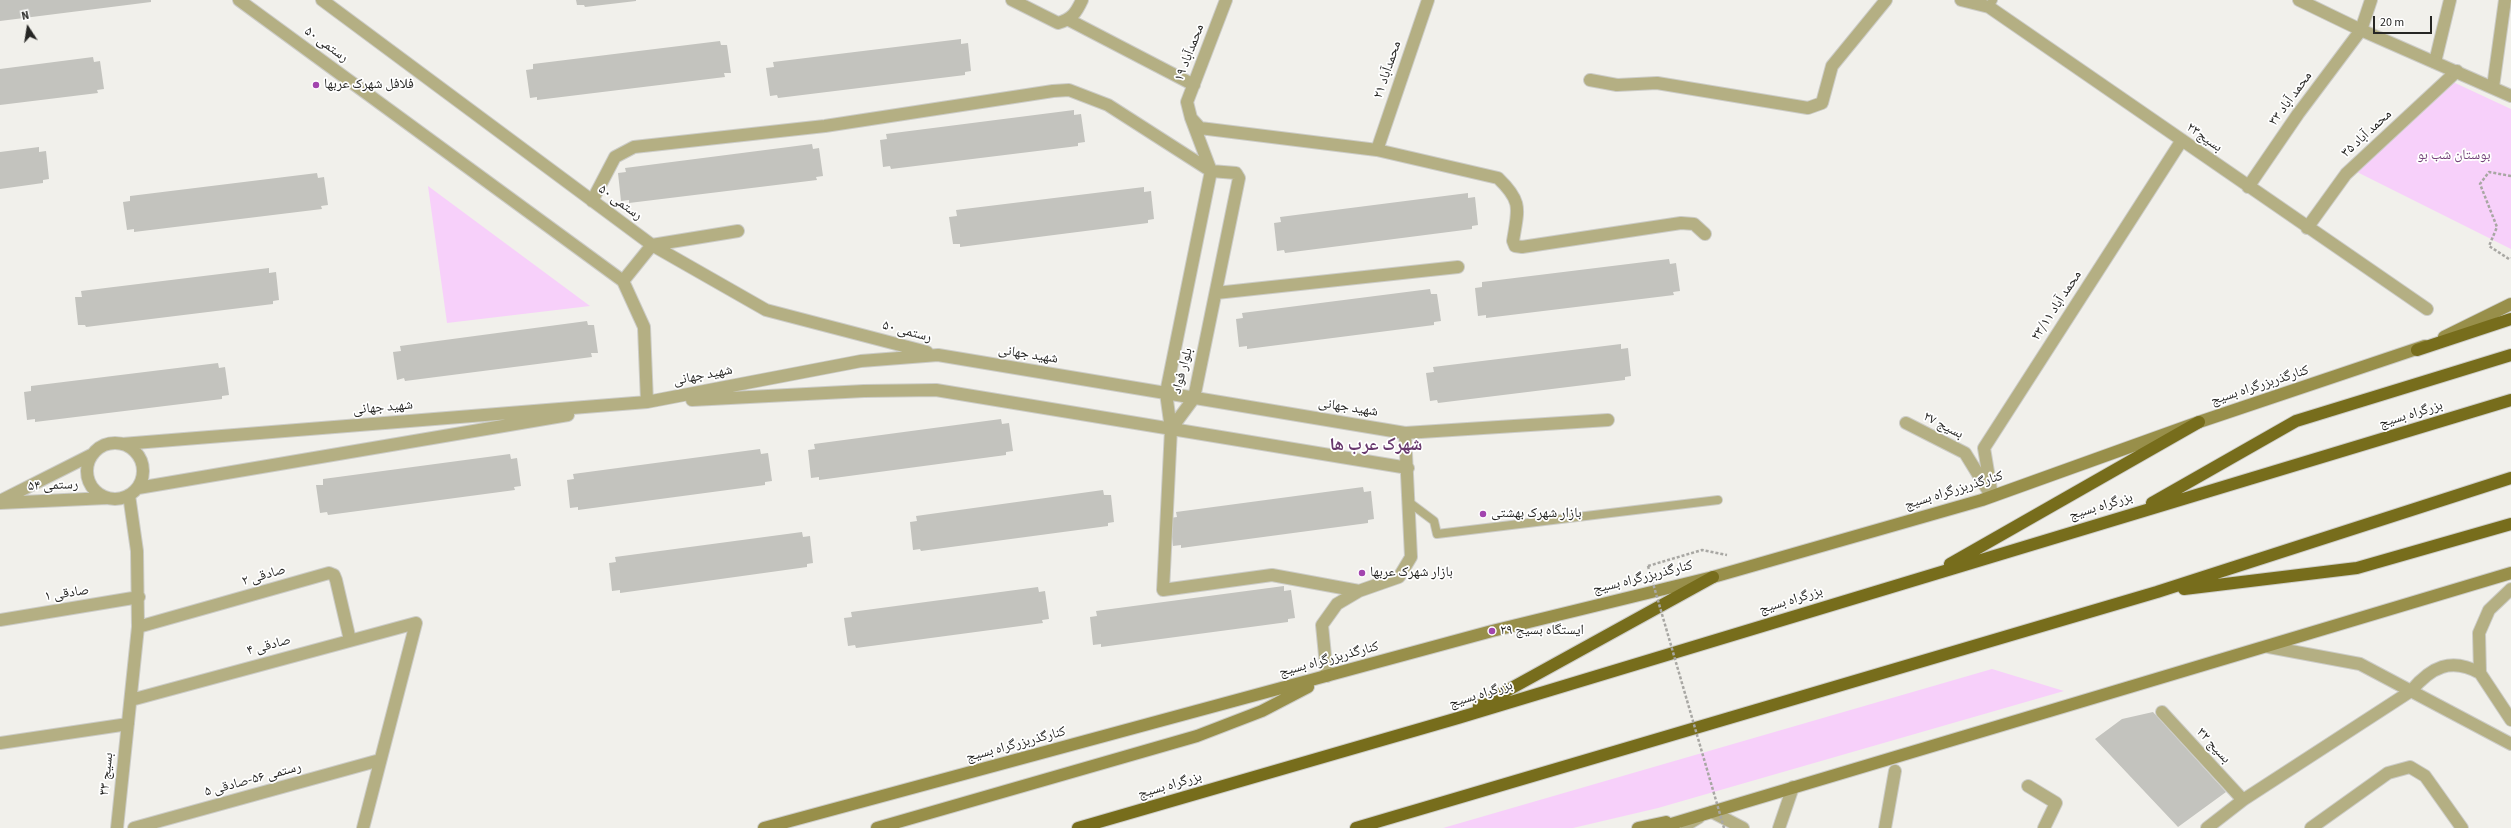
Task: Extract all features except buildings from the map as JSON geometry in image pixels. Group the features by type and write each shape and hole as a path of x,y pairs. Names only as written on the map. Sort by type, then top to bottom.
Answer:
{"highway":[{"path":"2417,350 2511,318"},
{"path":"2132,514 2296,421 2511,355"},
{"name":"بزرگراه بسیج","path":"1078,828 1458,718 2511,400"},
{"path":"1930,575 2199,422"},
{"path":"1356,828 2157,592 2511,478"},
{"path":"2157,592 2357,568 2511,524"},
{"path":"1458,718 1713,577"}],"main road":[{"name":"کنارگذربزرگراه بسیج","path":"764,828 1492,631 1713,577 1992,496 2199,422 2417,350 2511,304"},
{"path":"1658,828 2080,701 2269,647 2511,573"},
{"path":"881,827 1197,736 1262,711 1327,676"},
{"path":"1638,828 1712,812"}],"street":[{"name":"رستمی ۵۰","path":"239,0 623,281 644,327 647,402"},
{"name":"رستمی ۵۰","path":"322,0 652,245 766,310 938,355"},
{"path":"1012,0 1058,23 1069,20 1075,14 1082,0"},
{"name":"محمدآباد ۱۹","path":"1211,171 1191,118 1187,102 1226,0"},
{"name":"محمدآباد ۲۱","path":"1377,150 1428,0"},
{"path":"1590,80 1617,85 1657,83 1808,108 1817,107 1822,104 1832,66 1886,0"},
{"name":"بسیج۲۳","path":"1961,0 1991,3 2182,140 2427,309"},
{"path":"2298,0 2361,30 2511,96"},
{"name":"محمد آباد ۳۳","path":"2248,186 2298,114 2361,30 2371,0"},
{"path":"2435,62 2450,0"},
{"path":"2493,87 2505,0"},
{"path":"1069,20 1194,85"},
{"name":"محمد آباد ۳۵","path":"2308,228 2346,174 2457,71"},
{"path":"592,201 615,157 634,147 825,126 1052,91 1069,90 1108,105 1211,171"},
{"path":"1191,118 1200,128 1377,150 1498,178 1507,186 1519,206 1513,241 1515,246 1522,247 1681,223 1694,224 1705,234"},
{"name":"محمد آباد ۲۳/۱۱","path":"1992,496 1984,448 2182,140"},
{"name":"بلوار فواد","path":"1211,171 1238,175 1216,293 1194,398 1171,429 1166,393 1211,171"},
{"path":"623,281 652,245 738,231"},
{"path":"1216,293 1458,268"},
{"name":"شهید جهانی","path":"134,492 647,402 860,361 938,355 1405,433 1608,420"},
{"name":"شهید جهانی","path":"122,444 647,402 864,391 936,390 1408,468"},
{"name":"بسیج ۲۷","path":"1906,424 1965,453 1992,496"},
{"path":"1171,429 1163,590 1272,575 1359,591"},
{"path":"1327,676 1322,625 1337,604 1359,591 1399,577 1411,557 1410,503 1405,433"},
{"path":"112,443 122,444 132,449 140,457 143,468 143,478 134,492 119,499 108,498 98,494 90,485 87,475 88,464 93,454 101,447 112,443"},
{"name":"رستمی ۵۴","path":"0,502 93,454"},
{"path":"0,743 128,724 138,627 139,597 134,492"},
{"name":"رستمی ۵۴","path":"0,502 108,498"},
{"name":"صادقی ۲","path":"138,627 329,573 334,575 336,580 350,640"},
{"path":"2480,674 2479,633 2489,610 2511,589"},
{"name":"صادقی ۱","path":"0,620 139,597"},
{"name":"صادقی ۴","path":"131,700 416,623 380,760"},
{"path":"2269,647 2360,664 2511,744"},
{"path":"2207,828 2243,800 2411,691 2424,676 2440,667 2465,665 2480,674 2511,720"},
{"name":"بسیج ۳۲","path":"2162,712 2243,800"},
{"name":"بسیج ۳۳","path":"117,828 128,724"},
{"path":"363,828 380,760"},
{"name":"رستمی ۵۶-صادقی ۵","path":"134,828 380,760"},
{"path":"2311,828 2388,773 2410,767 2425,776 2462,828"},
{"path":"1885,828 1895,772"},
{"path":"2028,786 2056,803 2044,828"},
{"path":"1779,828 1793,788"},
{"path":"1712,812 1743,828"}],"lane":[{"path":"1410,503 1434,520 1437,534 1718,500"},
{"path":"1685,828 1712,812"}],"path":[{"path":"2511,176 2489,172 2480,184 2497,227 2489,246 2509,259 2511,258"},
{"path":"1702,550 1648,566 1724,828"}],"green space":[{"name":"بوستان شب بو","path":"2453,82 2511,109 2511,249 2353,170"},
{"path":"428,186 590,306 447,323"},
{"path":"1992,669 2064,691 1658,808 1573,828 1443,828"}],"place":[{"name":"فلافل شهرک عربها","path":"316,85"},
{"name":"بازار شهرک بهشتی","path":"1483,514"},
{"name":"بازار شهرک عربها","path":"1362,573"},
{"name":"ایستگاه بسیج ۲۹","path":"1492,631"}],"district":[{"name":"شهرک عرب ها","path":"1376,446"}]}
